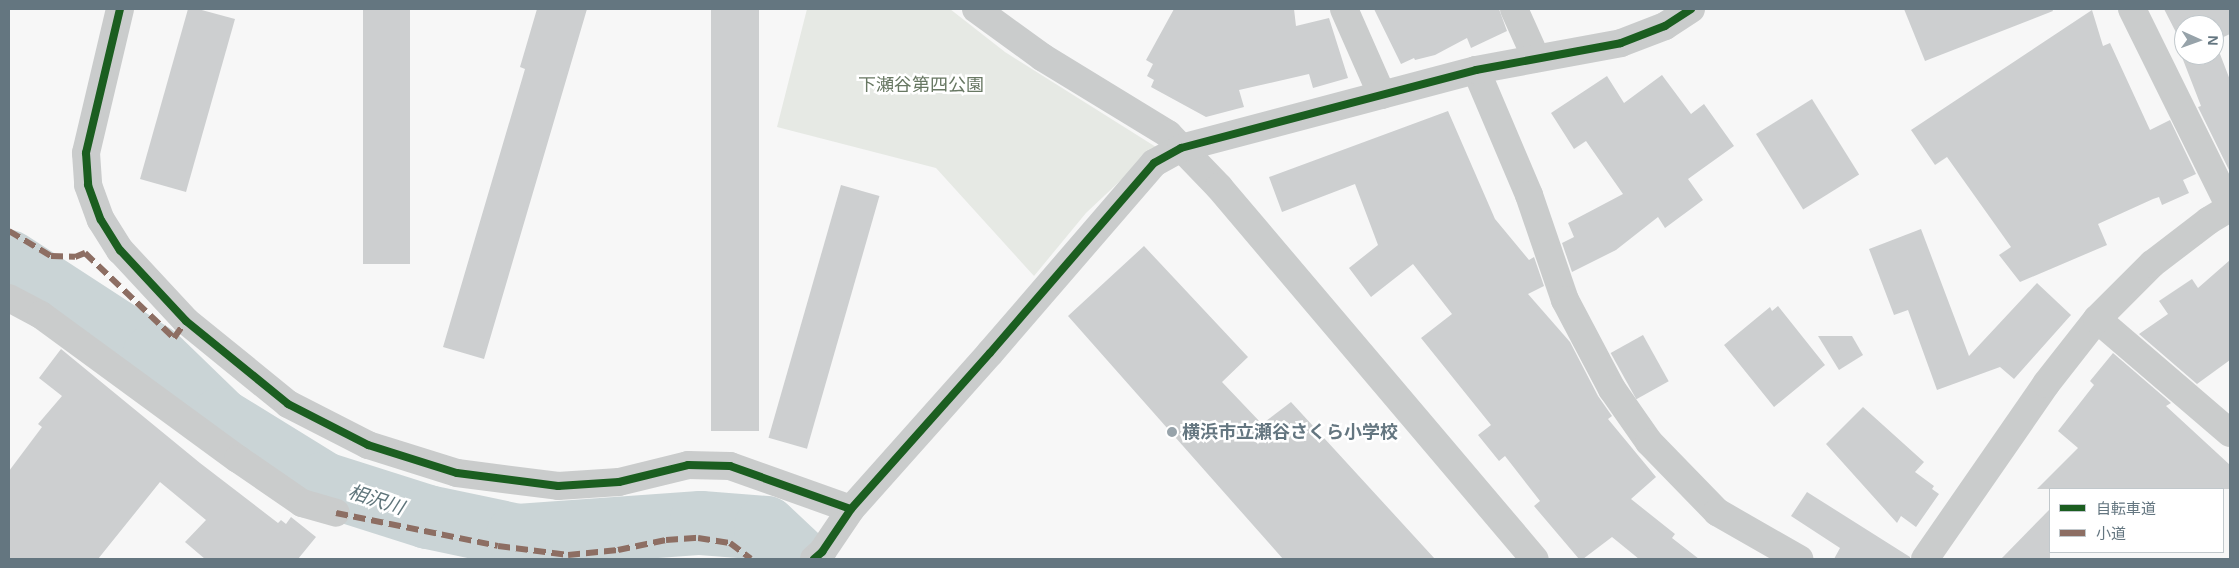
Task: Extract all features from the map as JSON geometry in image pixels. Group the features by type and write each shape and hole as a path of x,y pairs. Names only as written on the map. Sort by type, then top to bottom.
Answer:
{"street":[{"path":"120,9 86,154 88,185 101,220 120,250 186,321 288,404 368,445 457,473 558,486 619,482 688,465 730,466 851,509"},
{"path":"976,9 1042,57 1168,134 1219,187 1535,559"},
{"path":"1344,9 1382,95"},
{"path":"1514,9 1536,58"},
{"path":"827,553 851,509 997,345 1154,163 1180,148 1476,70 1621,43 1665,26 1689,9"},
{"path":"1926,559 2046,384 2097,319 2152,264 2208,221 2230,207 2132,9"},
{"path":"1476,70 1529,195 1566,300 1612,389 1649,442 1717,512 1799,559"},
{"path":"9,298 41,315 302,504 336,513"},
{"path":"2097,319 2230,433"}],"green space":[{"name":"下瀬谷第四公園","path":"807,9 950,9 1005,52 1156,147 1086,213 1034,276 936,168 777,127"}],"building":[{"path":"188,9 198,9 235,19 186,192 140,179"},
{"path":"363,9 410,9 410,264 363,264"},
{"path":"537,9 587,9 484,359 443,347 525,69 520,67"},
{"path":"711,9 759,9 759,431 711,431"},
{"path":"1174,9 1294,9 1296,26 1329,18 1348,78 1313,88 1309,74 1239,90 1244,107 1206,117 1151,87 1154,80 1147,76 1153,64 1146,60"},
{"path":"1374,9 1499,9 1507,31 1471,48 1467,38 1435,55 1415,60 1414,58 1401,64"},
{"path":"1904,9 2052,9 2053,11 1925,61"},
{"path":"2164,9 2230,9 2230,34 2224,37 2224,15 2174,15 2174,28"},
{"path":"2092,10 2103,46 2110,43 2150,130 2170,120 2196,174 2183,180 2189,193 2162,205 2159,197 2153,199 2098,224 2107,245 2020,282 1999,255 2011,247 1947,157 1935,165 1911,130"},
{"path":"2224,64 2230,80 2230,172 2198,107 2201,106 2185,65"},
{"path":"1662,75 1691,114 1704,104 1734,146 1688,179 1703,200 1665,228 1658,217 1616,250 1572,272 1562,243 1574,237 1568,223 1623,194 1586,141 1574,149 1551,113 1607,76 1624,103"},
{"path":"1812,99 1859,174 1803,209 1756,134"},
{"path":"1448,111 1495,219 1529,260 1534,257 1544,286 1528,294 1570,342 1598,396 1612,416 1608,419 1656,477 1631,499 1675,534 1672,538 1699,559 1639,559 1612,537 1583,559 1579,559 1534,506 1540,501 1505,456 1499,461 1478,435 1491,425 1421,338 1452,314 1413,264 1371,297 1349,268 1378,245 1355,184 1282,212 1269,177"},
{"path":"841,185 879,196 807,449 769,438"},
{"path":"1921,229 1969,356 2037,283 2071,315 2014,379 2000,367 1937,390 1908,310 1894,315 1869,249"},
{"path":"1144,246 1248,357 1222,382 1262,424 1291,402 1435,559 1283,559 1068,316"},
{"path":"2230,260 2230,360 2197,384 2139,334 2168,314 2159,301 2192,279 2198,288"},
{"path":"1778,306 1825,365 1774,407 1724,345 1770,307 1772,311"},
{"path":"1643,335 1669,381 1636,399 1611,353"},
{"path":"1818,336 1852,336 1863,355 1839,370"},
{"path":"61,349 200,463 278,523 281,520 286,524 291,517 316,537 298,559 205,559 185,542 206,520 160,482 98,559 9,559 9,471 42,427 38,424 62,396 39,378"},
{"path":"2113,353 2171,403 2166,406 2230,465 2230,489 2037,489 2078,448 2058,431 2094,385 2090,381"},
{"path":"1863,407 1924,462 1915,472 1934,486 1932,489 1939,494 1916,527 1901,516 1897,523 1826,444"},
{"path":"1807,492 1910,557 1910,559 1834,559 1840,548 1791,516"},
{"path":"2049,510 2050,559 2001,559"}],"waterway":[{"name":"相沢川","path":"9,262 154,356 220,420 324,484 428,517 518,536 701,523 766,528 799,559"}],"marked path":[{"path":"9,231 51,256 75,257 85,253 174,338 186,321"},
{"path":"336,513 498,546 568,555 618,550 666,540 698,538 730,543 751,559"}],"cycle path":[{"path":"120,9 86,153 88,185 101,220 120,250 186,321 288,404 368,445 457,473 558,486 619,482 688,465 730,466 851,509"},
{"path":"814,559 822,552 851,509 990,353 1154,163 1181,148 1476,70 1621,43 1665,26 1691,9"}],"place":[{"name":"横浜市立瀬谷さくら小学校","path":"1172,432"}]}
